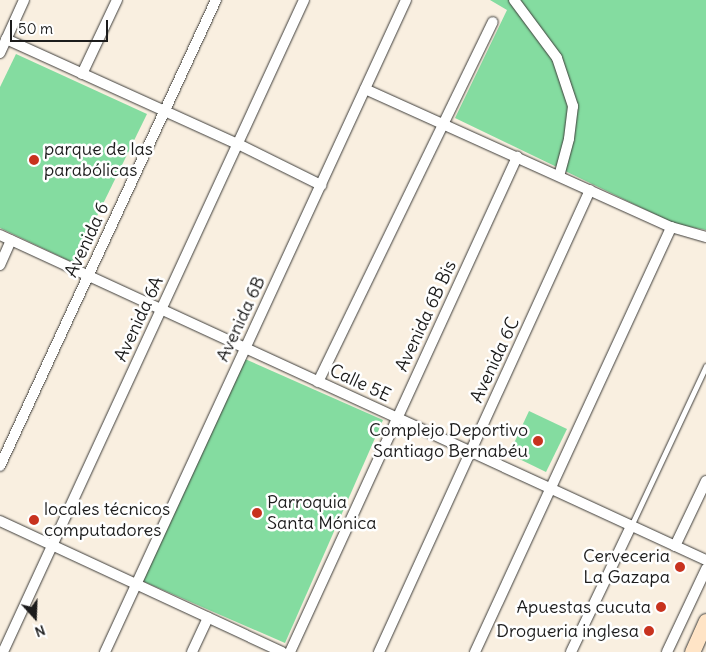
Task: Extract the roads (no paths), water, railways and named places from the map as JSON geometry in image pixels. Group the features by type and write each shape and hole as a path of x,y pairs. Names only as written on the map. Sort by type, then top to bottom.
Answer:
{"street":[{"path":"0,53 24,0"},
{"path":"82,74 118,0"},
{"name":"Avenida 6","path":"0,466 216,0"},
{"name":"Avenida 6A","path":"3,652 304,0"},
{"name":"Avenida 6B","path":"105,652 406,0"},
{"path":"514,0 557,58 573,106 569,139 559,176"},
{"path":"318,382 493,22"},
{"path":"6,39 164,113 238,144 321,185"},
{"path":"365,89 671,227 706,237"},
{"name":"Avenida 6B Bis","path":"290,652 517,157"},
{"name":"Avenida 6C","path":"379,652 590,190"},
{"path":"475,652 671,227"},
{"name":"Calle 5E","path":"0,235 706,560"},
{"path":"0,265 11,240"},
{"path":"676,546 706,481"},
{"path":"0,521 282,652"},
{"path":"571,652 632,526"},
{"path":"667,652 706,569"},
{"path":"192,652 208,618"},
{"path":"692,652 706,622"}],"lane":[{"path":"632,526 706,366"}],"place":[{"name":"parque de las parabólicas","path":"34,160"},
{"name":"Complejo Deportivo Santiago Bernabéu","path":"538,441"},
{"name":"Parroquia Santa Mónica","path":"257,513"},
{"name":"locales técnicos computadores","path":"34,520"},
{"name":"Cerveceria La Gazapa","path":"680,567"},
{"name":"Apuestas cucuta","path":"661,607"},
{"name":"Drogueria inglesa","path":"649,631"}]}
